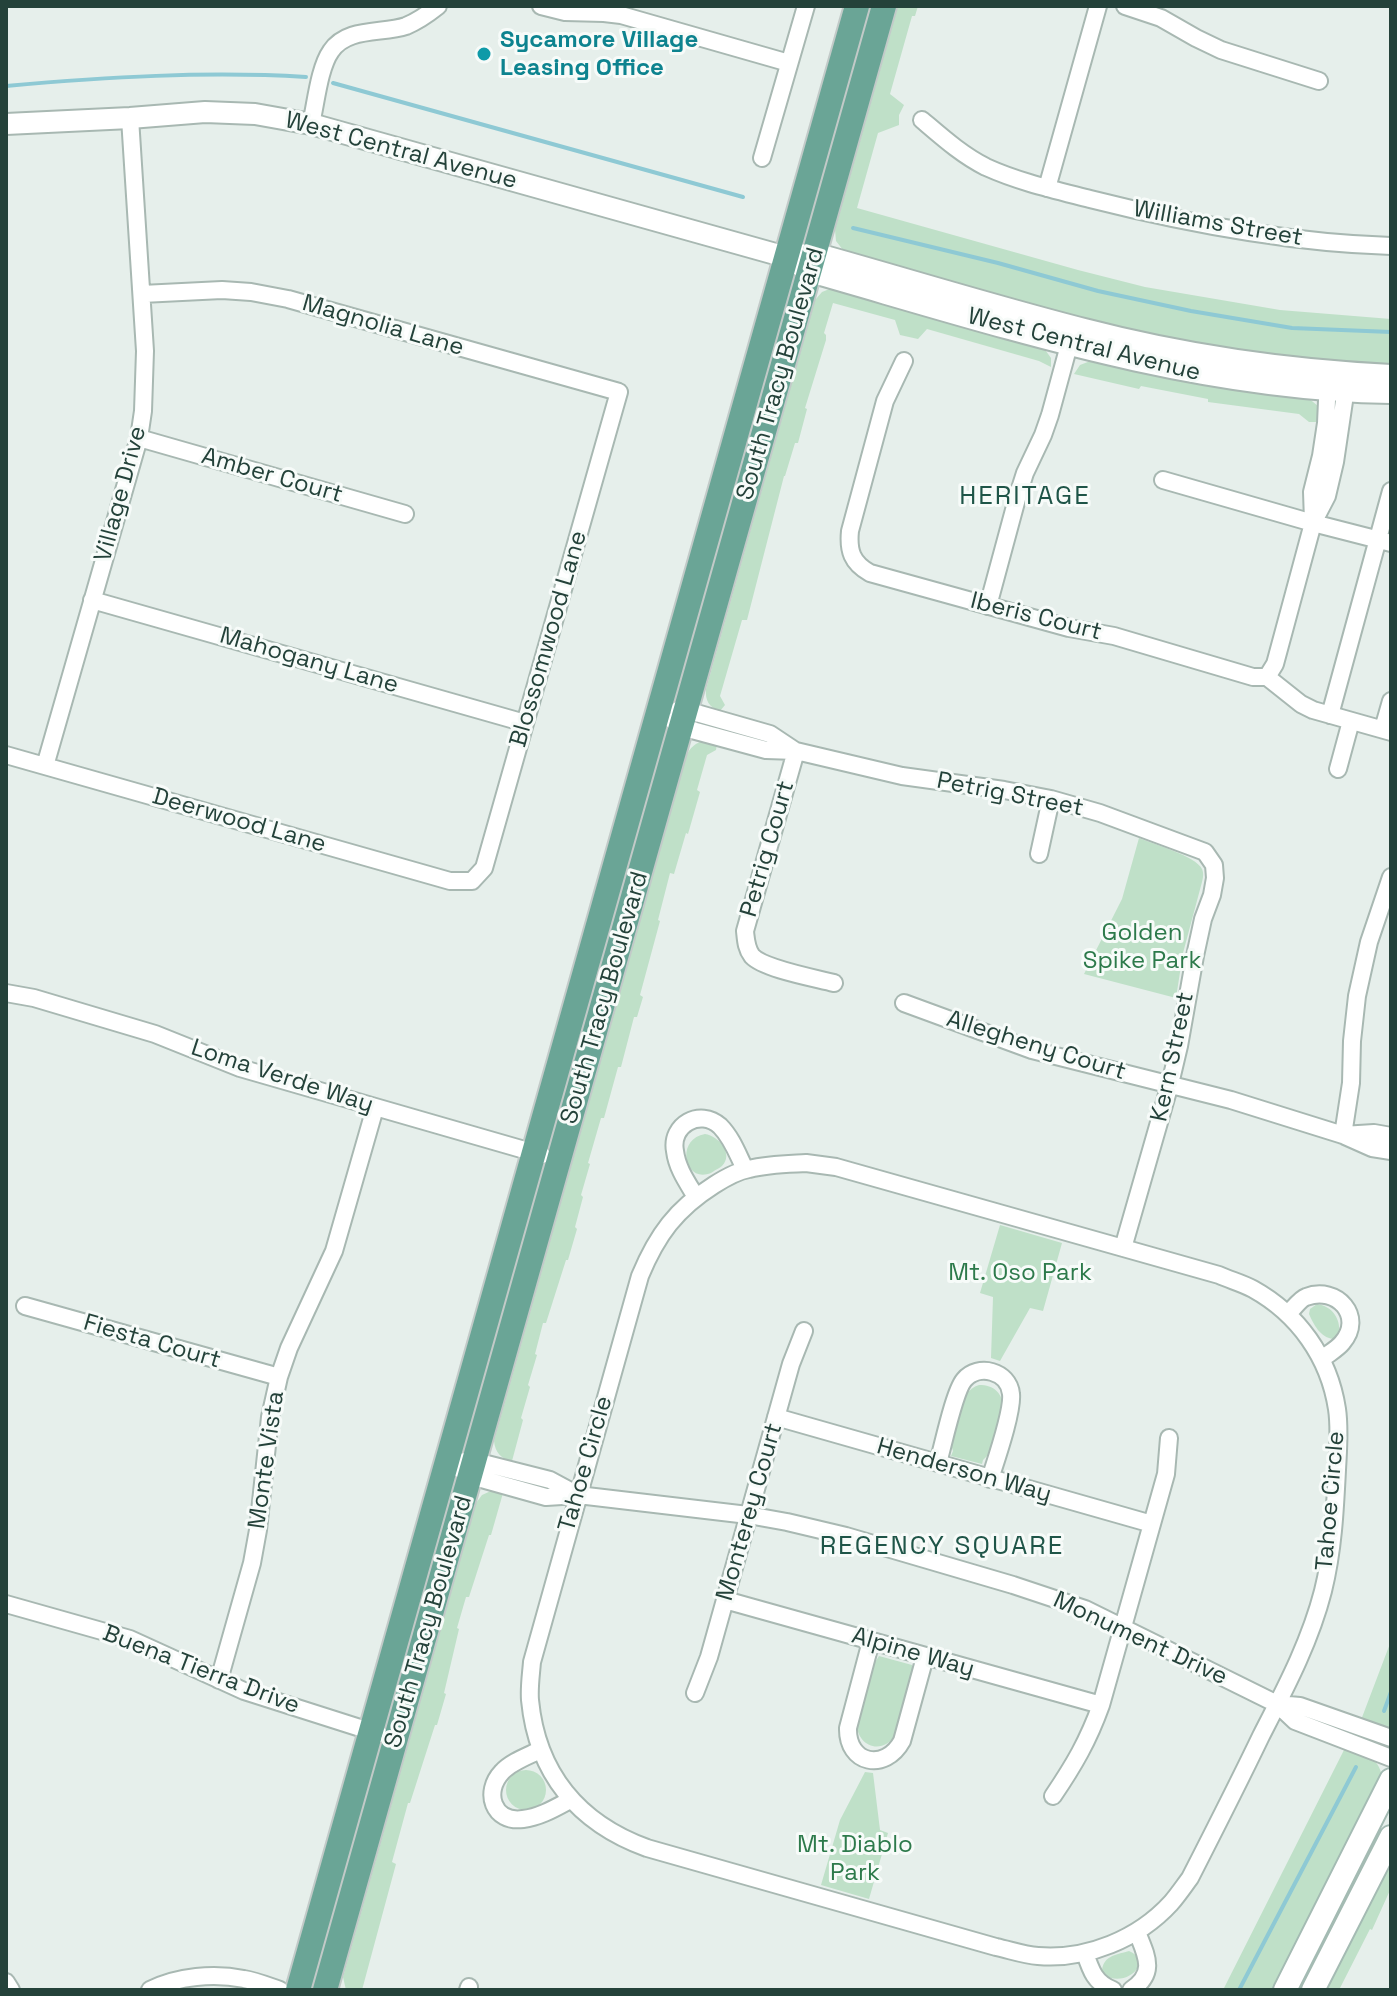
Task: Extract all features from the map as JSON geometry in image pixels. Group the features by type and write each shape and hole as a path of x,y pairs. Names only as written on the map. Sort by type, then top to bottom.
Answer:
{"main road":[{"name":"South Tracy Boulevard","path":"298,1990 857,6"},
{"name":"South Tracy Boulevard","path":"325,1990 884,6"},
{"path":"1285,1990 1391,1780"},
{"path":"1313,1990 1391,1837"}],"street":[{"path":"311,124 323,70 331,51 340,42 351,35 404,27 438,6"},
{"path":"541,6 565,12 621,15 789,63"},
{"path":"762,158 806,6"},
{"path":"1047,188 1098,6"},
{"path":"1125,6 1161,18 1221,50 1319,81"},
{"name":"West Central Avenue","path":"6,124 205,112 255,114 311,124 786,257 1123,338 1391,393"},
{"name":"Village Drive","path":"45,766 139,438 143,411 142,294 130,118"},
{"name":"Williams Street","path":"922,120 983,166 1047,188 1178,220 1289,238 1391,246"},
{"name":"West Central Avenue","path":"812,263 1069,345 1136,362 1213,376 1337,381 1391,375"},
{"name":"Magnolia Lane","path":"142,294 222,290 288,299 619,392"},
{"path":"988,606 1018,495 1050,415 1069,345"},
{"name":"Iberis Court","path":"904,361 885,401 850,531 849,546 861,568 1069,628 1114,636 1253,677 1267,677"},
{"path":"1337,381 1312,492 1313,523 1275,664 1267,677 1313,710 1387,730 1391,701"},
{"name":"Blossomwood Lane","path":"472,881 484,868 619,392"},
{"name":"Amber Court","path":"139,438 405,514"},
{"path":"1163,480 1384,541"},
{"path":"1330,715 1384,541 1391,491"},
{"name":"Mahogany Lane","path":"92,600 525,723"},
{"name":"Petrig Street","path":"658,712 684,718 766,750 796,751 902,776 1051,799 1188,845 1205,852 1214,865"},
{"path":"1338,769 1351,721"},
{"name":"Petrig Court","path":"796,751 745,931 746,944 753,956 766,965 834,983"},
{"name":"Deerwood Lane","path":"6,755 450,881 472,881"},
{"path":"1039,854 1051,799"},
{"name":"Kern Street","path":"1123,1248 1170,1084 1203,919 1212,895 1214,865"},
{"path":"1343,1135 1351,1083 1357,996 1369,942 1391,877"},
{"name":"Loma Verde Way","path":"6,993 34,998 155,1034 240,1068 559,1160"},
{"name":"Allegheny Court","path":"904,1003 1032,1050 1231,1100 1343,1135"},
{"name":"Monte Vista","path":"219,1680 252,1563 270,1417 279,1377 289,1348 334,1251 375,1108"},
{"path":"696,1197 674,1151 679,1129 689,1121 703,1118 713,1121 733,1144 745,1169"},
{"path":"1343,1135 1374,1133 1391,1136"},
{"path":"1343,1135 1372,1148 1391,1151"},
{"name":"Tahoe Circle","path":"806,1163 836,1167 1123,1248 1219,1275 1270,1299 1308,1336 1322,1359 1332,1384 1337,1410 1339,1437 1335,1512 1323,1591 1312,1628 1190,1878 1173,1902 1137,1932 1110,1945 1058,1957 1034,1956 626,1841 570,1800 540,1750 530,1696 532,1662 645,1263 660,1234 677,1214 720,1181 745,1169 806,1163"},
{"path":"1288,1314 1305,1297 1325,1295 1338,1299 1346,1308 1351,1318 1349,1330 1342,1343 1322,1359"},
{"name":"Fiesta Court","path":"25,1306 279,1377"},
{"name":"Monterey Court","path":"695,1693 709,1657 791,1364 804,1331"},
{"path":"938,1463 963,1381 973,1373 984,1370 998,1374 1008,1383 1012,1394 990,1479"},
{"name":"Henderson Way","path":"776,1417 1152,1524"},
{"path":"1053,1796 1089,1737 1101,1705 1166,1474 1169,1438"},
{"name":"Monument Drive","path":"446,1461 473,1468 546,1497 578,1495 787,1522 1013,1585 1085,1609 1277,1704 1295,1721 1391,1758"},
{"name":"Alpine Way","path":"725,1600 1101,1705"},
{"name":"Buena Tierra Drive","path":"6,1604 130,1639 244,1691 396,1738"},
{"path":"871,1641 848,1728 848,1740 861,1757 875,1761 896,1751 902,1741 925,1657"},
{"name":"Monument Drive","path":"1277,1704 1300,1706 1391,1738"},
{"path":"540,1750 502,1771 491,1797 497,1810 505,1817 519,1820 543,1814 570,1800"},
{"path":"1131,1990 1142,1983 1147,1971 1147,1957 1137,1932"},
{"path":"1085,1953 1094,1978 1113,1990"},
{"path":"150,1990 186,1979 219,1976 246,1979 280,1990"},
{"path":"6,1982 11,1990"}],"green space":[{"path":"898,6 918,6 915,16 912,16 890,94 904,105 899,115 899,125 878,133 857,208 1145,287 1280,310 1391,319 1391,365 1269,355 1184,342 1048,309 843,250 836,241 835,230"},
{"path":"832,288 1043,347 1051,358 1051,367 927,329 918,339 900,335 895,320 833,303 798,443 795,443 784,476 747,620 742,620 720,696 725,705 720,711 708,703 706,689 815,300 822,292"},
{"path":"1093,360 1307,397 1318,406 1320,422 1309,422 1299,414 1208,402 1208,399 1141,386 1139,389 1074,374 1080,365"},
{"path":"706,740 717,744 716,750 707,755 688,834 674,874 670,873 640,995 643,997 637,1017 634,1017 604,1118 601,1118 581,1195 577,1229 546,1323 543,1323 523,1420 512,1461 508,1460 499,1454 494,1441 686,757 693,746"},
{"name":"Golden Spike Park","path":"1139,838 1183,855 1203,871 1183,953 1176,998 1084,974 1122,899"},
{"path":"705,1134 720,1142 726,1156 721,1167 702,1175 689,1167 687,1151 689,1144"},
{"name":"Mt. Oso Park","path":"1000,1225 1062,1243 1043,1311 1030,1308 1000,1361 991,1358 993,1297 980,1293"},
{"path":"1317,1304 1327,1307 1337,1318 1339,1333 1333,1339 1321,1333 1309,1314"},
{"path":"979,1385 997,1391 1003,1408 990,1453 982,1464 951,1456 956,1419 962,1402"},
{"path":"493,1490 503,1493 457,1628 446,1694 408,1803 392,1862 396,1864 362,1990 346,1990 343,1977 476,1503 482,1495"},
{"path":"1391,1641 1391,1730 1361,1720"},
{"path":"879,1656 912,1665 912,1674 896,1734 884,1745 871,1746 861,1738 857,1722 872,1667"},
{"path":"1345,1748 1374,1761 1382,1778 1275,1990 1223,1990"},
{"path":"526,1770 540,1776 546,1790 540,1804 526,1810 512,1804 506,1790 512,1776"},
{"name":"Mt. Diablo Park","path":"865,1772 873,1773 880,1830 888,1833 869,1899 821,1885 840,1820"},
{"path":"1391,1856 1391,1888 1372,1930 1339,1990 1323,1990"},
{"path":"1129,1951 1139,1962 1134,1973 1119,1979 1102,1973 1107,1960"}],"waterway":[{"path":"6,86 156,76 306,77"},
{"path":"333,83 743,197"},
{"path":"853,228 1098,291 1191,311 1292,328 1391,332"},
{"path":"1384,1711 1391,1692"},
{"path":"1239,1990 1356,1767"}],"place":[{"name":"Sycamore Village Leasing Office","path":"484,54"}],"district":[{"name":"HERITAGE","path":"1025,497"},
{"name":"REGENCY SQUARE","path":"942,1547"}]}
